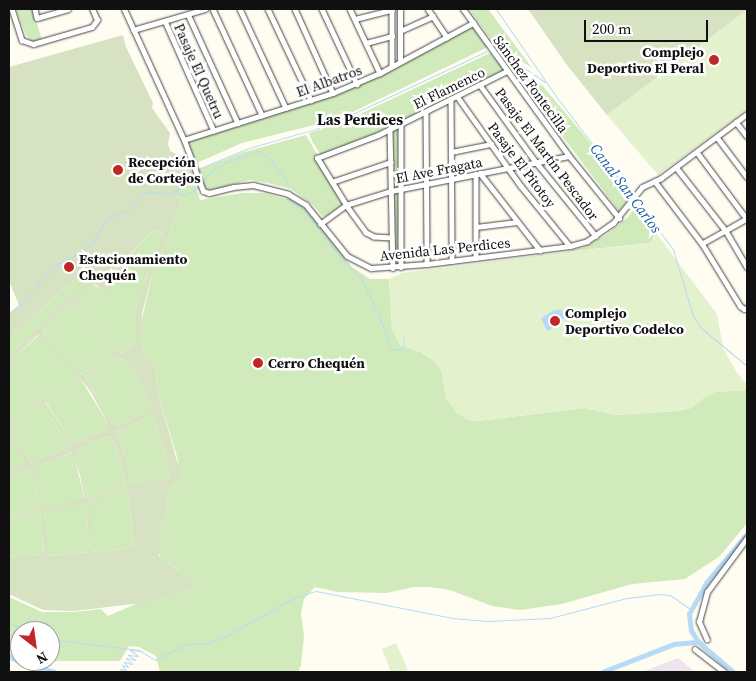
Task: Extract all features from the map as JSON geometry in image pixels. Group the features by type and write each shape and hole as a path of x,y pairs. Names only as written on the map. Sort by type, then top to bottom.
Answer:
{"street":[{"path":"12,9 22,40 26,43 43,43 90,28 97,21 92,9"},
{"path":"35,9 38,18 68,9"},
{"path":"124,9 184,140"},
{"path":"133,30 205,9"},
{"path":"213,9 262,116"},
{"path":"240,9 286,108"},
{"path":"268,9 310,100"},
{"path":"295,9 334,93"},
{"path":"322,9 357,84"},
{"path":"350,9 380,73"},
{"path":"355,19 392,9 392,66"},
{"path":"400,9 400,61"},
{"path":"428,9 447,37"},
{"name":"Sánchez Fontecilla","path":"463,9 569,156 619,218"},
{"path":"188,14 238,123"},
{"path":"400,31 433,16"},
{"name":"Pasaje El Quetru","path":"165,21 214,130"},
{"name":"El Albatros","path":"184,140 357,84 473,23"},
{"path":"366,43 392,36"},
{"name":"El Flamenco","path":"332,182 317,158 390,129 507,71"},
{"name":"Pasaje El Martín Pescador","path":"480,85 536,162 596,236"},
{"name":"Pasaje El Pitotoy","path":"457,96 508,168 570,246"},
{"path":"451,99 452,261"},
{"path":"426,112 427,264"},
{"path":"746,308 702,244 655,182 747,114"},
{"path":"736,122 747,136"},
{"path":"400,124 401,267"},
{"path":"390,129 393,268"},
{"path":"716,137 747,177"},
{"name":"Avenida Las Perdices","path":"184,140 202,189 207,193 253,185 288,194 306,205 339,248 351,260 372,268 393,268 570,246 596,236 619,218 642,187 655,182"},
{"path":"451,152 491,144"},
{"path":"696,152 747,219 702,244"},
{"name":"El Ave Fragata","path":"320,224 346,205 401,188 569,156"},
{"path":"391,162 332,182 366,233 374,237 392,238"},
{"path":"676,167 726,231 747,267"},
{"path":"478,174 540,250"},
{"path":"476,258 478,174"},
{"path":"476,227 517,222"},
{"path":"707,640 699,622 707,592 747,538"},
{"path":"695,649 724,672"}],"shaded area":[{"path":"678,658 695,672 642,672"}],"green space":[{"path":"16,9 33,9 42,41 31,41 26,35"},
{"path":"469,9 488,9 532,68 492,41"},
{"path":"528,9 747,10 607,115 567,65"},
{"name":"Complejo Deportivo El Peral","path":"747,10 747,110 658,175 607,115"},
{"path":"473,25 488,47 338,119 242,143 197,163 187,140 351,88"},
{"path":"123,35 126,47 153,103 152,108 170,133 168,144 170,151 178,155 186,155 189,164 179,193 180,208 153,271 142,313 141,342 144,353 156,369 157,391 180,471 180,481 169,490 166,514 161,524 159,556 194,583 192,588 154,600 74,611 43,610 9,594 9,557 44,554 40,512 9,520 9,517 40,509 37,490 29,469 9,478 9,473 26,464 9,436 9,430 31,463 70,445 42,404 9,426 9,423 41,401 9,366 9,362 9,357 67,300 60,292 9,339 9,314 19,305 9,281 9,67","holes":["153,231 164,233 151,263 136,313 136,342 122,354 74,300 94,284 103,290 112,288 115,280 111,273","87,269 94,276 69,298 62,290","72,303 113,348 113,356 82,374 42,331","39,334 78,376 44,400 9,362","113,358 123,359 139,381 151,407 148,412 118,425 112,423 85,377","80,378 91,392 108,423 104,431 73,444 45,402","153,415 166,456 169,477 131,485 127,461 117,436 119,430","107,436 112,438 121,462 126,488 88,498 75,451","72,452 85,498 44,509 34,468","128,491 134,548 92,552 89,501","86,502 89,552 48,556 44,513"]},
{"path":"490,53 505,70 370,136 321,155 313,143 309,133 347,120"},
{"path":"503,58 542,85 633,194 619,211"},
{"path":"398,126 400,261 393,262 391,129"},
{"path":"306,135 343,201 341,206 326,216 323,217 313,205 291,189 268,183 250,180 210,190 204,187 197,170 244,152"},
{"path":"189,164 200,200 242,193 264,193 286,199 293,197 305,207 352,267 370,279 389,279 392,328 400,345 421,352 433,360 442,372 446,399 466,419 478,421 585,408 615,415 678,411 691,408 706,396 715,392 747,390 747,523 720,556 685,579 632,584 562,604 520,610 492,606 450,590 429,587 414,587 387,593 338,592 315,587 304,599 301,613 304,636 301,665 298,672 160,672 156,656 139,647 129,646 120,661 60,661 60,621 10,621 9,647 9,597 42,612 75,612 101,609 108,616 147,599 178,570 161,558 158,550 161,524 166,514 169,490 178,483 178,460 157,391 156,369 144,353 141,342 141,323 153,271 180,208 179,193"},
{"path":"637,205 656,233 651,243 565,252 585,247 606,235 627,218"},
{"path":"153,231 164,233 146,278 136,342 122,354 74,300 92,284 99,288 114,277 111,274"},
{"name":"Complejo Deportivo Codelco","path":"656,233 717,314 723,348 736,371 747,385 747,390 715,392 706,396 691,408 678,411 615,415 585,408 478,421 466,419 457,413 446,399 442,372 433,360 422,352 400,345 392,328 389,279 402,273 565,252 646,244 654,240"},
{"path":"87,269 94,276 70,299 62,290"},
{"path":"60,292 68,300 9,357 9,339"},
{"path":"72,303 113,348 113,356 82,374 42,331"},
{"path":"40,334 78,376 44,400 9,362"},
{"path":"113,358 123,359 139,381 151,407 149,412 118,425 112,423 85,377"},
{"path":"9,366 41,401 9,423"},
{"path":"80,378 108,423 104,431 73,444 45,401"},
{"path":"42,404 70,445 31,463 9,430 9,426"},
{"path":"153,415 166,456 169,477 131,486 127,461 117,436 119,430"},
{"path":"9,436 27,465 9,473"},
{"path":"107,436 112,438 121,462 126,488 88,498 75,451"},
{"path":"73,452 85,499 44,509 33,468"},
{"path":"29,469 37,490 40,509 9,517 9,478"},
{"path":"128,491 134,548 92,552 88,501"},
{"path":"86,501 89,552 47,556 44,513"},
{"path":"40,512 44,554 9,557 9,520"},
{"path":"396,643 408,670 403,672 391,672 382,649"}],"water":[{"path":"562,309 564,319 552,321 555,327 547,331 541,318 552,311"}],"waterway":[{"name":"Canal San Carlos","path":"496,9 555,95 632,196"},
{"path":"496,49 545,82"},
{"path":"198,169 249,148 329,125 487,51"},
{"path":"202,182 209,173 225,163 257,151 268,157 282,174 287,184"},
{"path":"9,313 21,304 54,266 83,251 90,245 107,218 130,210 142,194 150,192 168,193 177,190 192,172"},
{"path":"177,191 180,195 190,193 198,187"},
{"name":"Canal San Carlos","path":"635,199 673,249 693,316 701,328 747,366"},
{"path":"289,200 304,210 338,255 361,278 380,318 391,348 394,350 403,348 404,337"},
{"name":"Canal San Carlos","path":"733,672 698,642 691,631 689,614 706,583 747,534"},
{"path":"60,640 139,650 155,660 187,644 208,643 226,636 294,598 316,591 452,618 489,621 550,618 627,598 658,594 670,595 690,609"},
{"path":"602,672 674,644 698,642"},
{"path":"123,672 120,669 126,670 122,665 128,667 124,662 132,664 126,658 135,660 128,655 138,656 130,650 139,651"},
{"path":"9,656 23,663 55,672"}],"place":[{"name":"Complejo Deportivo El Peral","path":"714,60"},
{"name":"Recepción de Cortejos","path":"118,170"},
{"name":"Estacionamiento Chequén","path":"69,267"},
{"name":"Complejo Deportivo Codelco","path":"555,321"},
{"name":"Cerro Chequén","path":"258,363"}],"district":[{"name":"Las Perdices","path":"360,120"}]}
